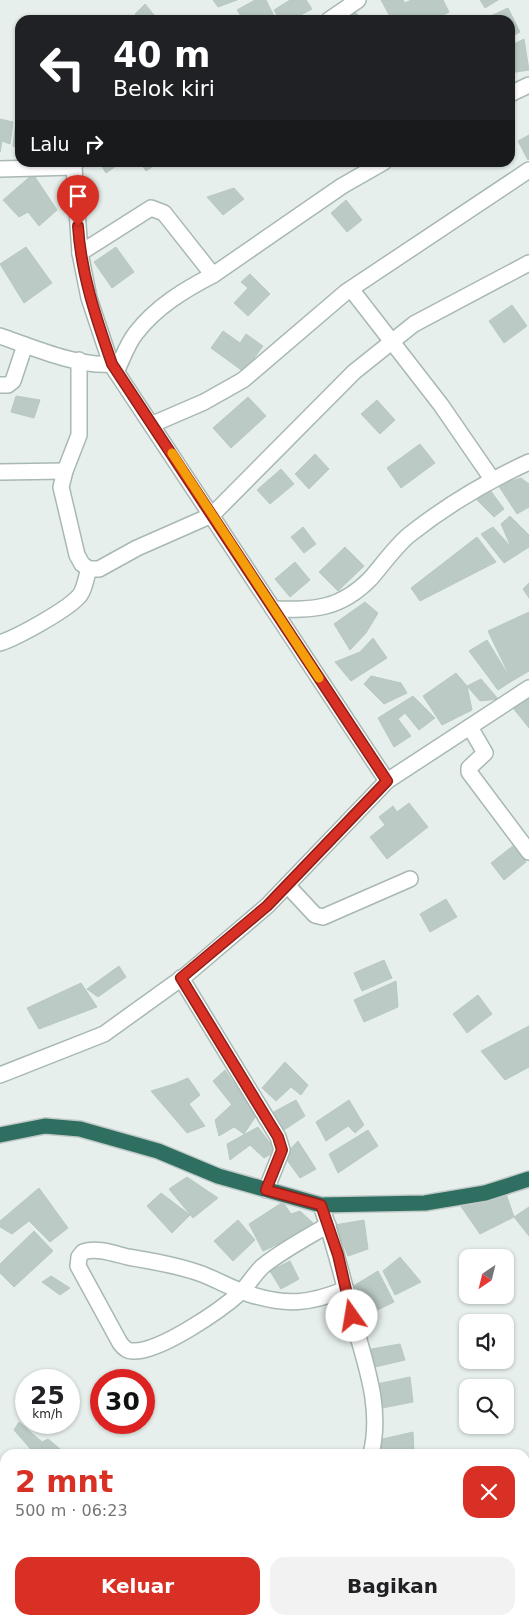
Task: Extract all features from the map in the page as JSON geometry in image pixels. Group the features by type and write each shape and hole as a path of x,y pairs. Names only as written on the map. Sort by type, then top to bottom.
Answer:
{"highway":[{"path":"0,1135 45,1126 80,1129 158,1151 218,1176 321,1205 425,1203 484,1194 529,1179"}],"street":[{"path":"336,15 358,0"},
{"path":"515,92 529,85"},
{"path":"0,169 38,167"},
{"path":"75,167 80,254 89,298 109,367 153,424 387,781"},
{"path":"109,367 153,315 184,290 213,275 342,186 375,167"},
{"path":"153,424 204,402 243,380 312,319 351,289 529,170"},
{"path":"80,254 151,208 158,209 164,213 213,275"},
{"path":"81,361 79,436 65,471 62,487 76,555 82,564 89,569 99,569 137,548 212,514 354,372 391,342 414,324 529,263"},
{"path":"351,289 441,405 492,479"},
{"path":"0,336 81,361 109,367"},
{"path":"0,384 8,385 13,381 25,345"},
{"path":"273,609 324,608 339,601 369,580 407,537 451,503 492,479 529,462"},
{"path":"0,472 65,471"},
{"path":"0,643 38,625 76,598 82,591 89,569"},
{"path":"0,1075 104,1034 181,978 267,906 387,781 529,688"},
{"path":"470,728 485,753 469,768 469,772 529,852"},
{"path":"287,885 315,915 323,918 410,879"},
{"path":"181,978 278,1137 282,1150 266,1190"},
{"path":"321,1205 338,1255 371,1383 376,1417 372,1449"},
{"path":"328,1225 290,1246 262,1267 241,1291 191,1328 154,1346 131,1351 120,1343 80,1272 79,1257 88,1250 168,1264 202,1274 241,1291 289,1302 318,1300 346,1289"}],"building":[{"path":"213,0 237,0 218,7"},
{"path":"255,0 266,0 274,15 240,15 237,10"},
{"path":"290,0 306,0 312,9 301,15 277,15 274,10"},
{"path":"381,0 403,0 405,3 411,0 443,0 449,12 443,15 389,15"},
{"path":"480,0 498,0 485,8"},
{"path":"145,4 154,15 136,15"},
{"path":"508,8 512,15 493,15"},
{"path":"353,10 358,15 346,15"},
{"path":"515,22 520,32 515,34"},
{"path":"524,39 529,70 515,72 515,44"},
{"path":"0,119 13,122 10,144 2,141 0,152"},
{"path":"15,129 15,147 13,146"},
{"path":"529,135 529,159 528,160 518,141"},
{"path":"102,167 115,167 106,173"},
{"path":"143,167 152,167 146,171"},
{"path":"33,174 57,210 39,226 28,212 19,217 3,200"},
{"path":"234,188 244,199 223,215 207,197"},
{"path":"346,200 362,220 347,232 331,213"},
{"path":"26,247 52,283 24,303 0,264"},
{"path":"116,247 134,272 112,288 94,262"},
{"path":"250,274 270,294 248,316 234,303 248,288 241,282"},
{"path":"512,305 527,326 504,343 489,321"},
{"path":"223,331 240,343 246,334 263,346 244,372 211,348"},
{"path":"16,396 40,400 34,418 11,412"},
{"path":"248,397 266,416 231,448 213,428"},
{"path":"377,400 395,420 380,434 361,414"},
{"path":"420,444 435,463 401,488 387,468"},
{"path":"315,454 329,469 309,489 295,474"},
{"path":"281,469 294,484 270,504 257,490"},
{"path":"521,478 529,484 529,507 517,514 498,485"},
{"path":"490,490 504,509 494,517 473,496"},
{"path":"510,516 529,535 529,543 511,547 501,524"},
{"path":"303,527 316,544 304,553 291,537"},
{"path":"493,527 511,547 529,543 529,547 504,563 481,534"},
{"path":"477,537 496,562 420,601 411,588"},
{"path":"345,547 364,566 338,591 319,572"},
{"path":"295,562 310,580 290,597 275,579"},
{"path":"529,583 529,598 523,589"},
{"path":"365,602 378,613 366,633 350,650 334,624"},
{"path":"529,612 529,671 512,681 488,631"},
{"path":"373,638 387,658 351,681 335,662 360,652"},
{"path":"487,640 512,681 498,690 469,651"},
{"path":"456,673 467,686 472,710 442,725 423,696"},
{"path":"371,676 401,683 407,693 384,704 364,684"},
{"path":"481,679 498,699 480,701 467,686"},
{"path":"413,696 435,718 419,730 405,713 398,719 411,736 394,747 378,718"},
{"path":"529,696 529,728 513,708"},
{"path":"409,803 428,827 387,859 370,837 385,825 379,817 393,806 397,812"},
{"path":"514,845 526,862 504,880 491,863"},
{"path":"446,899 457,917 430,932 420,914"},
{"path":"384,960 392,978 362,991 354,973"},
{"path":"119,966 126,977 98,997 87,989"},
{"path":"396,981 398,1007 364,1022 354,1000"},
{"path":"81,983 97,1007 39,1029 27,1008"},
{"path":"478,995 492,1014 467,1033 453,1014"},
{"path":"529,1026 529,1067 505,1080 481,1051"},
{"path":"285,1062 308,1085 301,1095 291,1087 276,1101 262,1088"},
{"path":"225,1070 242,1095 232,1105 213,1081"},
{"path":"188,1078 200,1095 189,1104 174,1084"},
{"path":"174,1084 205,1126 187,1133 151,1091"},
{"path":"242,1095 256,1116 244,1134 234,1127 219,1136 215,1120"},
{"path":"296,1100 305,1116 284,1130 270,1114"},
{"path":"349,1100 364,1125 355,1133 348,1126 326,1141 316,1122"},
{"path":"258,1127 276,1151 264,1158 250,1145 230,1160 227,1144"},
{"path":"368,1130 378,1146 338,1173 329,1154"},
{"path":"298,1141 316,1169 300,1178 284,1156"},
{"path":"187,1177 218,1198 193,1218 169,1189"},
{"path":"39,1188 68,1228 50,1242 29,1221 12,1234 0,1227 0,1221"},
{"path":"504,1188 514,1217 480,1234 460,1205"},
{"path":"161,1193 190,1215 172,1233 147,1206"},
{"path":"283,1202 291,1214 300,1211 313,1223 289,1239 263,1251 249,1224"},
{"path":"529,1207 529,1236 514,1217"},
{"path":"238,1220 255,1240 233,1261 214,1241"},
{"path":"364,1220 368,1249 348,1256 335,1225"},
{"path":"34,1231 53,1251 14,1287 0,1273 0,1264"},
{"path":"400,1257 421,1282 395,1295 383,1271"},
{"path":"290,1261 299,1279 281,1289 270,1271"},
{"path":"378,1271 394,1302 365,1316 355,1285"},
{"path":"51,1276 70,1288 60,1295 42,1282"},
{"path":"400,1344 405,1360 375,1367 371,1349"},
{"path":"410,1377 413,1402 382,1408 377,1384"},
{"path":"413,1432 414,1449 375,1449 374,1441"},
{"path":"18,1434 33,1434 42,1442 48,1439 60,1449 31,1449"}],"slow traffic":[{"path":"172,453 319,678"}],"route":[{"path":"78,226 80,254 89,298 112,364 387,781 267,906 181,978 214,1028 278,1137 282,1150 266,1190 321,1205 338,1255 352,1316"}]}
